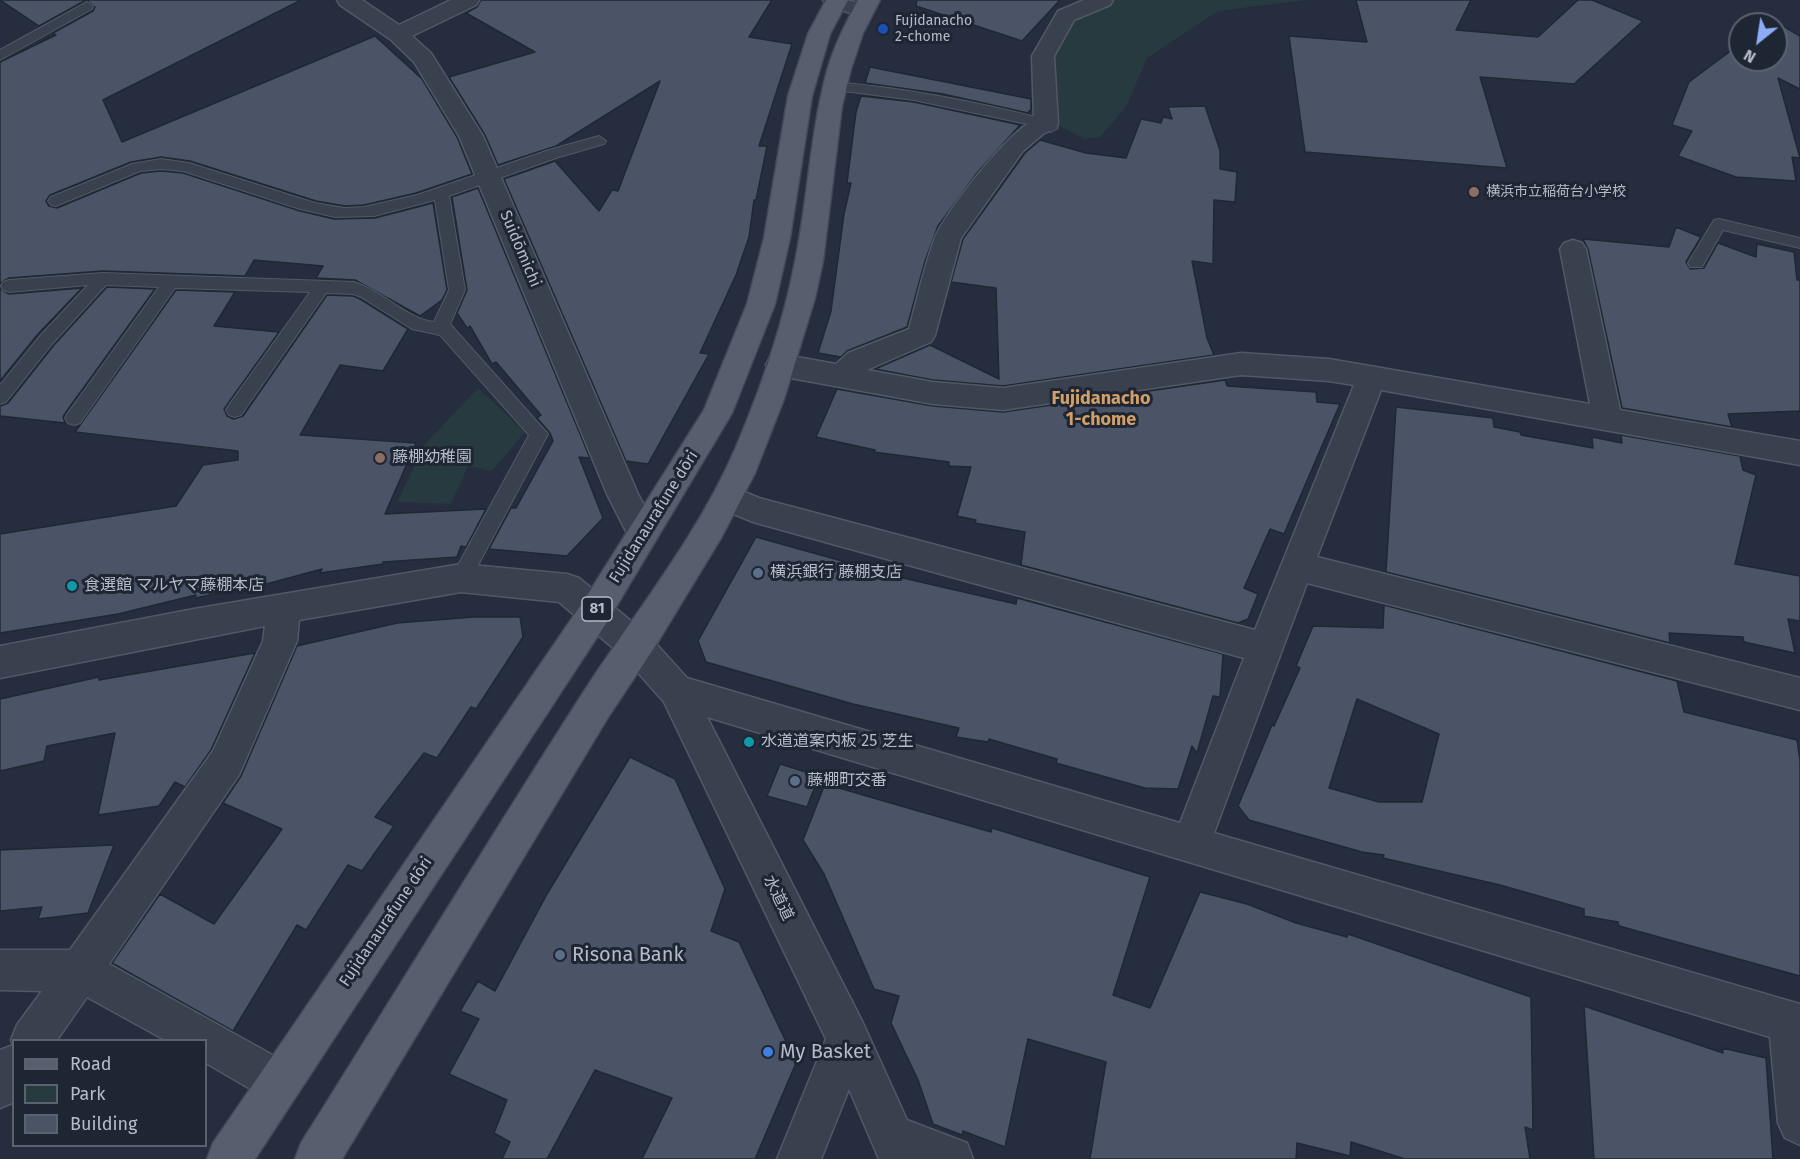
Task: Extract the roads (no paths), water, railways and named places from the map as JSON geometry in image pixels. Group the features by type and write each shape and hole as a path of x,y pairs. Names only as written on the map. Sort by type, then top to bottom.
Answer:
{"main road":[{"name":"Fujidanaurafune dōri","path":"317,1159 594,707 637,647 728,498 763,417 801,297 816,226 833,86 844,50 848,2"},
{"name":"Fujidanaurafune dōri","path":"229,1159 596,612 717,413 761,304 777,238 800,96 819,34 848,2"}],"street":[{"name":"Suidōmichi","path":"348,0 398,34 423,58 471,136 614,473 643,534"},
{"path":"398,34 468,0"},
{"path":"842,376 858,361 921,335 948,238 963,214 1014,146 1034,129 1048,126 1043,56 1066,16 1102,0"},
{"path":"1573,249 1607,418"},
{"path":"780,365 933,393 1003,399 1241,364 1329,370 1800,453"},
{"path":"1191,844 1264,648 1372,377"},
{"path":"728,498 753,509 1264,648"},
{"path":"1297,566 1800,694"},
{"name":"水道道","path":"0,662 461,578 567,588 637,647 676,691 848,1038 897,1148"},
{"path":"33,1039 226,763 280,641 284,609"},
{"path":"676,691 1794,1024 1800,1123"},
{"path":"0,970 80,971 204,1039"},
{"path":"799,1159 848,1038"},
{"path":"207,1041 279,1082"},
{"path":"0,1086 12,1069"},
{"path":"897,1148 951,1159"}],"lane":[{"path":"0,56 87,6"},
{"path":"833,86 910,95 1048,126"},
{"path":"57,201 137,167 161,164 184,166 319,210 347,213 393,207 441,194 567,149 599,141"},
{"path":"441,194 457,290 441,325 539,434 461,578"},
{"path":"1696,262 1719,224 1800,243"},
{"path":"9,286 103,279 354,288 368,292 412,324 431,329 445,329"},
{"path":"0,398 46,340 103,279"},
{"path":"74,418 171,282"},
{"path":"236,410 322,287"}],"place":[{"name":"Fujidanacho 2-chome","path":"883,29"},
{"name":"横浜市立稲荷台小学校","path":"1474,192"},
{"name":"藤棚幼稚園","path":"380,458"},
{"name":"横浜銀行 藤棚支店","path":"758,573"},
{"name":"食選館 マルヤマ藤棚本店","path":"72,586"},
{"name":"水道道案内板 25 芝生","path":"749,742"},
{"name":"藤棚町交番","path":"795,781"},
{"name":"Risona Bank","path":"560,955"},
{"name":"My Basket","path":"768,1052"}],"district":[{"name":"Fujidanacho 1-chome","path":"1101,409"}]}
